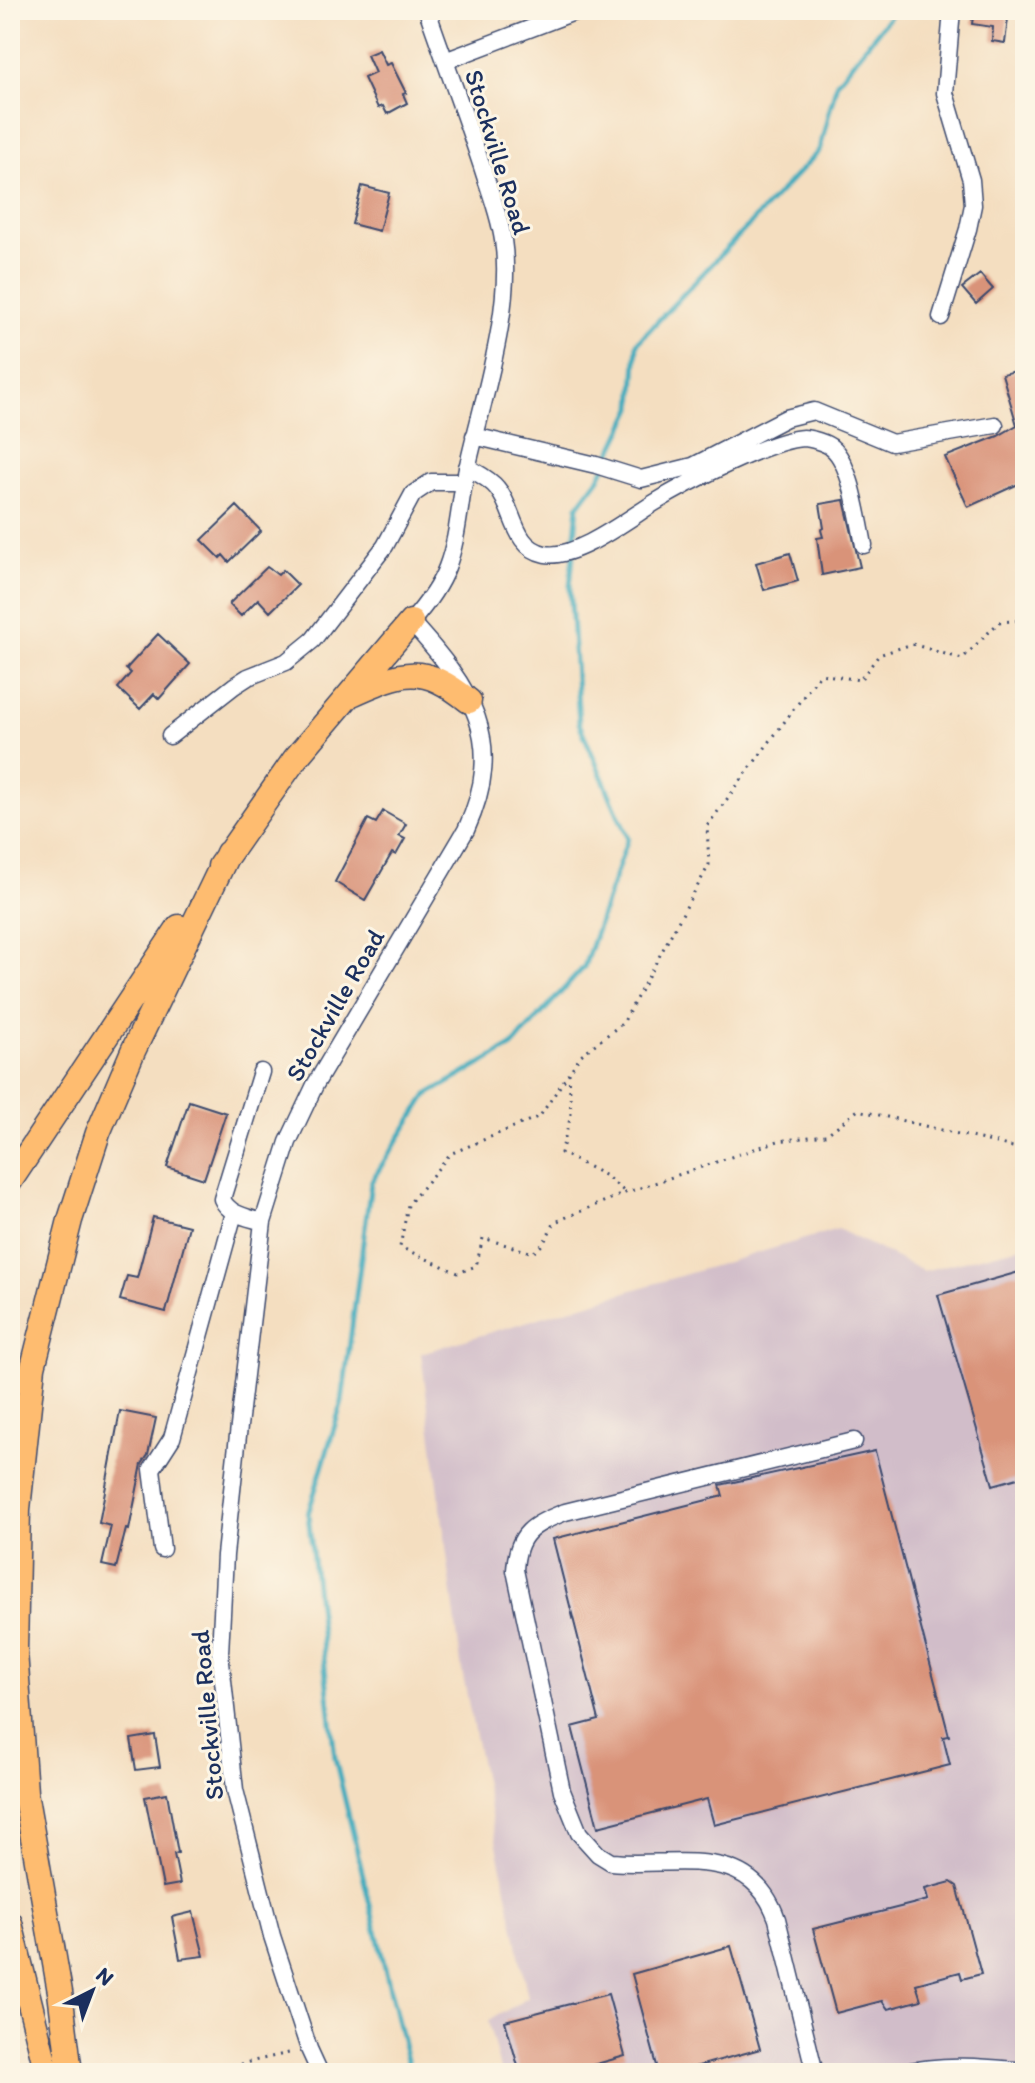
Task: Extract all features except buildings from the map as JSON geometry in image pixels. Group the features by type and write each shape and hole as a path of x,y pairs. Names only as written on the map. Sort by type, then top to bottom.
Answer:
{"highway":[{"path":"10,1181 228,853 295,759 411,622"},
{"path":"346,697 409,673 426,675 442,682 469,701"},
{"path":"70,2073 60,1992 25,1792 15,1651 18,1509 33,1367 70,1220 98,1133 133,1051 228,853"},
{"path":"10,1923 47,2073"}],"street":[{"name":"Stockville Road","path":"320,2073 309,2049 272,1936 235,1790 220,1653 225,1555 263,1222 288,1142 315,1085 466,830 483,783 485,752 480,724 443,660 411,622 430,600 447,569 455,544 466,474 500,327 505,285 503,240 470,129 427,10"},
{"path":"445,61 579,10"},
{"path":"941,317 973,205 971,180 945,93 952,10"},
{"path":"474,436 641,479 693,466 786,418 814,411 892,443 995,425"},
{"path":"170,736 234,686 286,662 313,640 385,546 413,494 431,482 466,474 497,488 514,527 525,542 541,553 555,555 586,544 662,498 772,444 806,438 832,448 849,477 864,545"},
{"path":"261,1072 222,1199 234,1213 263,1222"},
{"path":"162,1549 152,1469 172,1438 234,1213"},
{"path":"815,2073 777,1919 770,1899 762,1888 730,1868 700,1862 611,1862 598,1854 579,1833 562,1791 515,1570 520,1543 527,1531 565,1512 854,1441"},
{"path":"902,2073 916,2069 975,2066 1025,2071"}],"path":[{"path":"1025,620 999,622 962,659 912,644 879,655 860,680 820,674 707,826 709,865 623,1023 581,1055 540,1116 450,1154 408,1205 400,1247 458,1273 476,1266 483,1238 533,1253 543,1244 555,1222 625,1193 778,1141 826,1135 858,1110 1025,1150"},
{"path":"569,1073 571,1115 561,1153 606,1176 625,1193"},
{"path":"201,2073 309,2049"}],"shaded area":[{"path":"838,1229 923,1271 1025,1246 1025,2073 501,2073 488,2021 528,1998 462,1671 421,1353"}],"waterway":[{"path":"574,545 578,506 599,478 633,408 637,343 819,151 837,82 895,10"},
{"path":"410,2073 335,1758 308,1514 342,1402 371,1182 427,1095 512,1046 584,967 628,838 579,723 570,587 573,555"}]}
